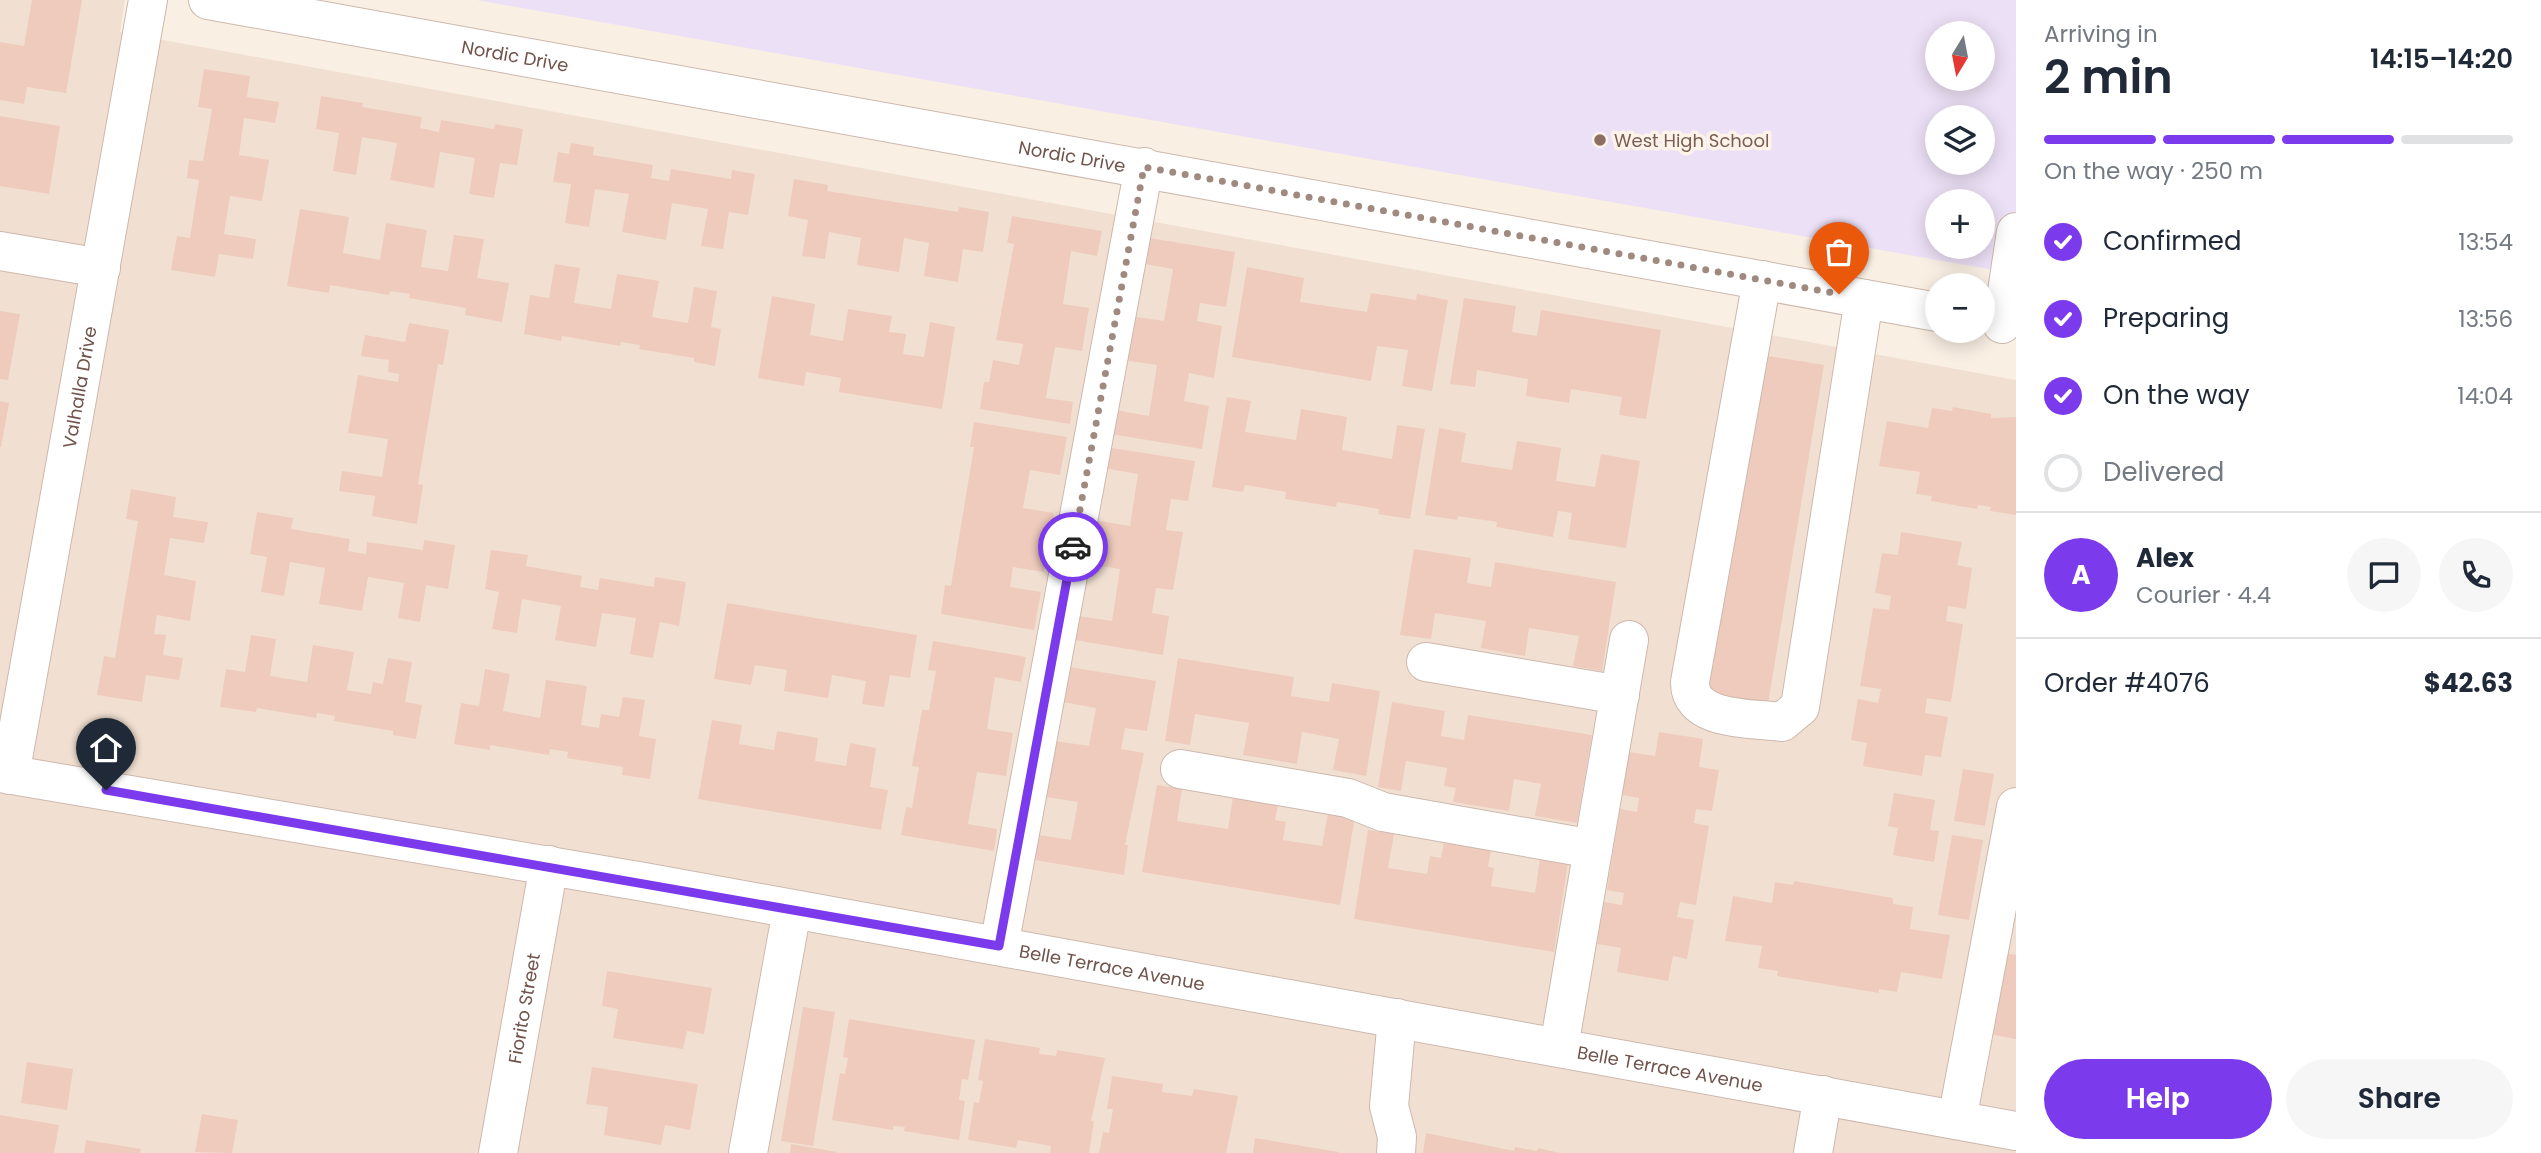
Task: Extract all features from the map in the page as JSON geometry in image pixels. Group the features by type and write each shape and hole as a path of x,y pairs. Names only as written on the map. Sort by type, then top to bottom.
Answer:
{"street":[{"name":"Valhalla Drive","path":"5,774 101,268 148,0"},
{"name":"Nordic Drive","path":"208,0 1925,310"},
{"path":"999,946 1144,167"},
{"path":"2000,324 2016,232"},
{"path":"0,251 101,268"},
{"path":"1762,280 1690,682 1693,698 1707,711 1782,722 1800,707 1864,299"},
{"path":"1559,1047 1629,640"},
{"path":"1426,663 1620,695"},
{"path":"1180,769 1348,798 1383,813 1593,849"},
{"name":"Belle Terrace Avenue","path":"5,774 549,865 2016,1132"},
{"path":"1957,1120 2016,807"},
{"name":"Fiorito Street","path":"498,1153 549,865"},
{"path":"748,1153 792,910"},
{"path":"1396,1153 1398,1137 1389,1106 1397,1018"},
{"path":"1813,1153 1823,1095"}],"shaded area":[{"path":"0,0 125,0 120,32 2016,380 2016,1153 0,1153"},
{"name":"West High School","path":"477,0 2016,0 2016,274 1932,259 1995,259 1995,189 1925,189 1925,258"}],"building":[{"path":"32,0 82,0 66,93 27,87 24,104 0,100 0,42 24,46"},
{"path":"204,69 250,76 247,97 279,102 275,123 244,118 239,155 269,160 262,201 230,196 224,234 256,239 253,259 219,254 215,277 171,270 177,236 190,238 199,180 187,178 189,160 203,161 212,109 198,107"},
{"path":"321,96 363,103 362,107 422,117 420,128 439,132 441,120 494,129 495,124 523,129 517,165 500,163 494,198 469,194 475,158 440,152 434,188 390,180 397,143 362,137 356,175 333,171 339,133 316,129"},
{"path":"0,116 60,126 49,194 0,186"},
{"path":"571,143 594,147 593,155 653,165 651,178 669,181 671,169 731,179 732,170 755,174 748,215 729,212 723,249 701,246 708,209 672,203 666,240 622,232 629,194 595,189 589,227 565,223 571,184 553,182 558,152 569,154"},
{"path":"794,179 828,185 827,191 958,212 959,207 989,212 983,252 963,249 958,282 924,276 929,243 904,238 899,272 857,265 861,238 829,232 825,259 802,256 808,220 788,216"},
{"path":"300,209 349,217 343,253 380,260 386,223 427,230 421,267 448,271 454,235 484,239 477,278 509,283 502,322 465,315 466,308 409,298 410,294 390,291 389,295 330,285 329,293 287,286"},
{"path":"1012,216 1102,231 1097,256 1071,251 1063,304 1089,308 1082,351 1055,347 1046,398 1073,402 1070,424 980,409 984,382 989,382 993,360 1019,365 1023,344 996,340 1014,244 1007,243"},
{"path":"1143,237 1235,252 1226,307 1200,303 1197,321 1222,326 1214,378 1189,373 1184,401 1209,406 1202,449 1111,434 1115,410 1149,416 1157,365 1123,360 1130,316 1164,321 1173,269 1139,263"},
{"path":"555,264 580,268 574,303 611,309 617,274 659,281 652,317 688,323 694,287 717,291 711,327 721,329 715,366 694,362 694,358 639,349 640,345 621,342 620,346 562,336 561,341 524,334 530,295 549,298"},
{"path":"1247,267 1304,278 1300,302 1367,312 1371,293 1416,300 1417,294 1448,300 1432,391 1402,386 1408,350 1377,346 1371,381 1232,357"},
{"path":"772,296 815,304 810,335 843,341 848,309 892,316 889,332 906,334 903,354 924,357 930,322 955,327 942,409 839,392 841,378 806,372 804,386 758,378"},
{"path":"1464,298 1516,306 1512,332 1537,336 1541,310 1661,330 1646,419 1619,415 1622,397 1571,389 1569,403 1526,396 1528,379 1477,370 1475,387 1450,384"},
{"path":"0,311 20,314 8,380 0,379"},
{"path":"409,323 449,330 443,365 438,364 418,484 423,485 417,524 372,516 375,496 339,491 342,471 382,477 388,439 348,433 358,375 398,382 399,374 388,372 389,360 361,356 365,335 405,342"},
{"path":"1762,355 1824,365 1767,710 1705,700"},
{"path":"1227,397 1251,401 1245,432 1296,440 1301,409 1347,417 1342,450 1392,459 1397,425 1425,429 1410,519 1378,514 1379,509 1337,502 1336,507 1285,499 1286,492 1245,485 1243,492 1212,487"},
{"path":"0,401 9,403 1,447 0,447"},
{"path":"1953,407 1991,414 1991,418 2016,417 2016,515 1990,511 1991,507 1978,505 1977,509 1931,501 1932,496 1916,494 1920,472 1879,466 1887,421 1928,428 1932,408 1952,411"},
{"path":"974,422 1067,437 1060,475 1030,470 1023,508 1054,513 1044,572 1013,567 1010,587 1041,592 1034,630 941,614 945,585 951,586 974,447 970,447"},
{"path":"1439,428 1466,433 1461,462 1512,470 1517,441 1561,448 1556,481 1595,487 1601,454 1640,461 1626,548 1568,539 1572,513 1558,511 1553,537 1496,527 1497,522 1458,516 1457,520 1425,515"},
{"path":"1106,447 1195,461 1188,501 1171,499 1166,530 1183,532 1173,590 1156,588 1152,613 1169,616 1163,655 1075,640 1078,616 1112,621 1120,569 1087,564 1094,520 1130,526 1138,474 1103,468"},
{"path":"131,489 176,497 173,517 208,522 204,543 170,538 164,575 196,581 190,621 157,615 154,634 166,635 163,655 183,658 179,680 146,675 142,702 97,695 104,656 115,658 138,521 126,519"},
{"path":"257,512 293,518 291,529 350,539 348,551 366,554 367,542 423,550 424,540 455,545 448,589 426,585 420,622 398,618 404,583 368,577 362,611 319,604 325,568 290,562 284,596 261,592 267,557 250,554"},
{"path":"1901,532 1962,542 1957,565 1972,568 1966,609 1948,606 1946,621 1963,624 1951,702 1927,698 1925,713 1948,717 1941,757 1925,755 1922,776 1863,766 1867,743 1851,740 1858,699 1878,703 1881,689 1860,686 1873,608 1889,610 1891,596 1875,593 1882,553 1898,555"},
{"path":"1414,549 1471,558 1467,583 1491,587 1495,562 1616,582 1602,671 1573,666 1579,636 1529,628 1525,656 1481,648 1486,621 1435,613 1431,639 1400,635"},
{"path":"491,550 528,555 526,566 582,576 580,587 598,590 600,578 654,587 655,577 686,582 679,626 660,622 653,658 630,654 636,618 602,613 596,647 555,640 561,606 522,599 517,633 492,629 499,592 485,589"},
{"path":"727,603 917,635 910,678 890,675 884,707 862,704 866,681 832,675 828,698 784,691 787,670 755,665 751,685 714,679"},
{"path":"251,635 276,639 270,676 307,682 313,645 354,652 347,690 371,694 373,682 383,684 388,658 412,662 405,702 422,705 416,739 393,735 393,731 334,721 335,716 317,713 316,718 257,708 256,712 220,707 226,669 245,672"},
{"path":"933,641 1026,657 1021,682 995,677 987,729 1013,733 1006,776 977,772 968,824 997,829 994,851 901,835 906,807 912,808 919,767 912,766 922,710 929,710 936,671 928,670"},
{"path":"1178,658 1294,677 1291,696 1329,702 1332,683 1380,691 1366,776 1333,770 1339,739 1302,732 1297,764 1243,755 1249,723 1195,714 1190,745 1165,741"},
{"path":"1069,667 1156,681 1147,731 1125,728 1121,749 1144,753 1125,845 1128,845 1124,875 1035,860 1039,835 1071,840 1078,802 1047,797 1056,741 1089,746 1096,708 1063,702"},
{"path":"485,669 510,674 503,711 540,718 546,680 587,686 581,725 599,728 601,714 619,717 623,697 645,700 639,736 656,739 650,779 622,775 623,767 567,758 568,752 550,749 549,755 490,745 490,750 454,744 461,703 479,706"},
{"path":"1392,702 1445,711 1441,736 1464,740 1468,715 1592,735 1577,823 1535,816 1541,784 1514,779 1509,811 1453,802 1456,788 1444,786 1447,768 1406,761 1401,791 1378,787"},
{"path":"712,720 742,725 739,744 774,750 777,731 818,738 815,761 846,766 850,743 876,748 870,787 888,790 881,830 698,799"},
{"path":"1659,732 1703,739 1699,767 1719,770 1712,811 1696,809 1694,823 1709,826 1696,905 1680,902 1677,917 1694,920 1687,959 1673,956 1668,981 1617,972 1621,948 1597,944 1604,902 1622,905 1624,893 1607,890 1620,809 1637,812 1639,798 1622,795 1629,752 1655,756"},
{"path":"1963,769 1994,774 1985,826 1954,821"},
{"path":"1157,785 1182,789 1177,821 1228,829 1233,797 1278,805 1275,820 1286,822 1283,840 1322,846 1328,813 1355,817 1340,905 1142,872"},
{"path":"1894,793 1935,800 1930,830 1939,831 1934,862 1893,855 1898,828 1888,826"},
{"path":"1368,830 1394,834 1388,868 1427,874 1430,856 1441,858 1444,842 1491,850 1488,867 1494,868 1491,886 1535,893 1540,858 1568,863 1554,952 1354,919"},
{"path":"1952,835 1983,840 1969,920 1938,915"},
{"path":"1794,881 1893,898 1893,904 1913,907 1910,929 1950,935 1942,979 1901,972 1897,992 1879,989 1879,993 1777,976 1778,971 1758,968 1762,946 1725,941 1733,896 1772,903 1775,882 1793,885"},
{"path":"2003,953 2016,955 2016,1039 1989,1034"},
{"path":"607,971 712,988 704,1034 687,1031 683,1049 613,1038 618,1009 602,1006"},
{"path":"803,1007 835,1012 813,1146 781,1141"},
{"path":"849,1019 975,1040 968,1080 962,1079 959,1100 965,1101 959,1140 904,1131 905,1127 893,1126 893,1130 832,1120 840,1073 845,1074 848,1058 843,1057"},
{"path":"985,1039 1040,1048 1039,1054 1056,1056 1057,1050 1105,1058 1091,1121 1094,1121 1089,1153 1050,1153 1051,1146 1018,1140 1016,1148 968,1140 974,1102 979,1103 983,1081 978,1080"},
{"path":"27,1062 73,1069 67,1110 21,1103"},
{"path":"592,1067 698,1084 690,1130 665,1125 661,1145 604,1135 608,1107 586,1104"},
{"path":"1112,1076 1163,1084 1162,1092 1192,1096 1194,1089 1238,1096 1226,1153 1099,1153 1103,1132 1109,1133 1113,1109 1107,1109"},
{"path":"202,1114 238,1120 232,1153 195,1152"},
{"path":"0,1115 59,1125 54,1153 0,1153"},
{"path":"1426,1133 1514,1151 1515,1147 1537,1151 1538,1148 1560,1153 1423,1153"},
{"path":"1255,1138 1339,1152 1339,1153 1253,1153"},
{"path":"86,1140 141,1149 140,1153 84,1153"},
{"path":"791,1144 837,1152 790,1153"}],"way so far":[{"path":"1073,547 1144,167 1839,294"}],"place":[{"name":"West High School","path":"1600,140"}],"route":[{"path":"106,790 549,865 999,946 1073,547"}]}
